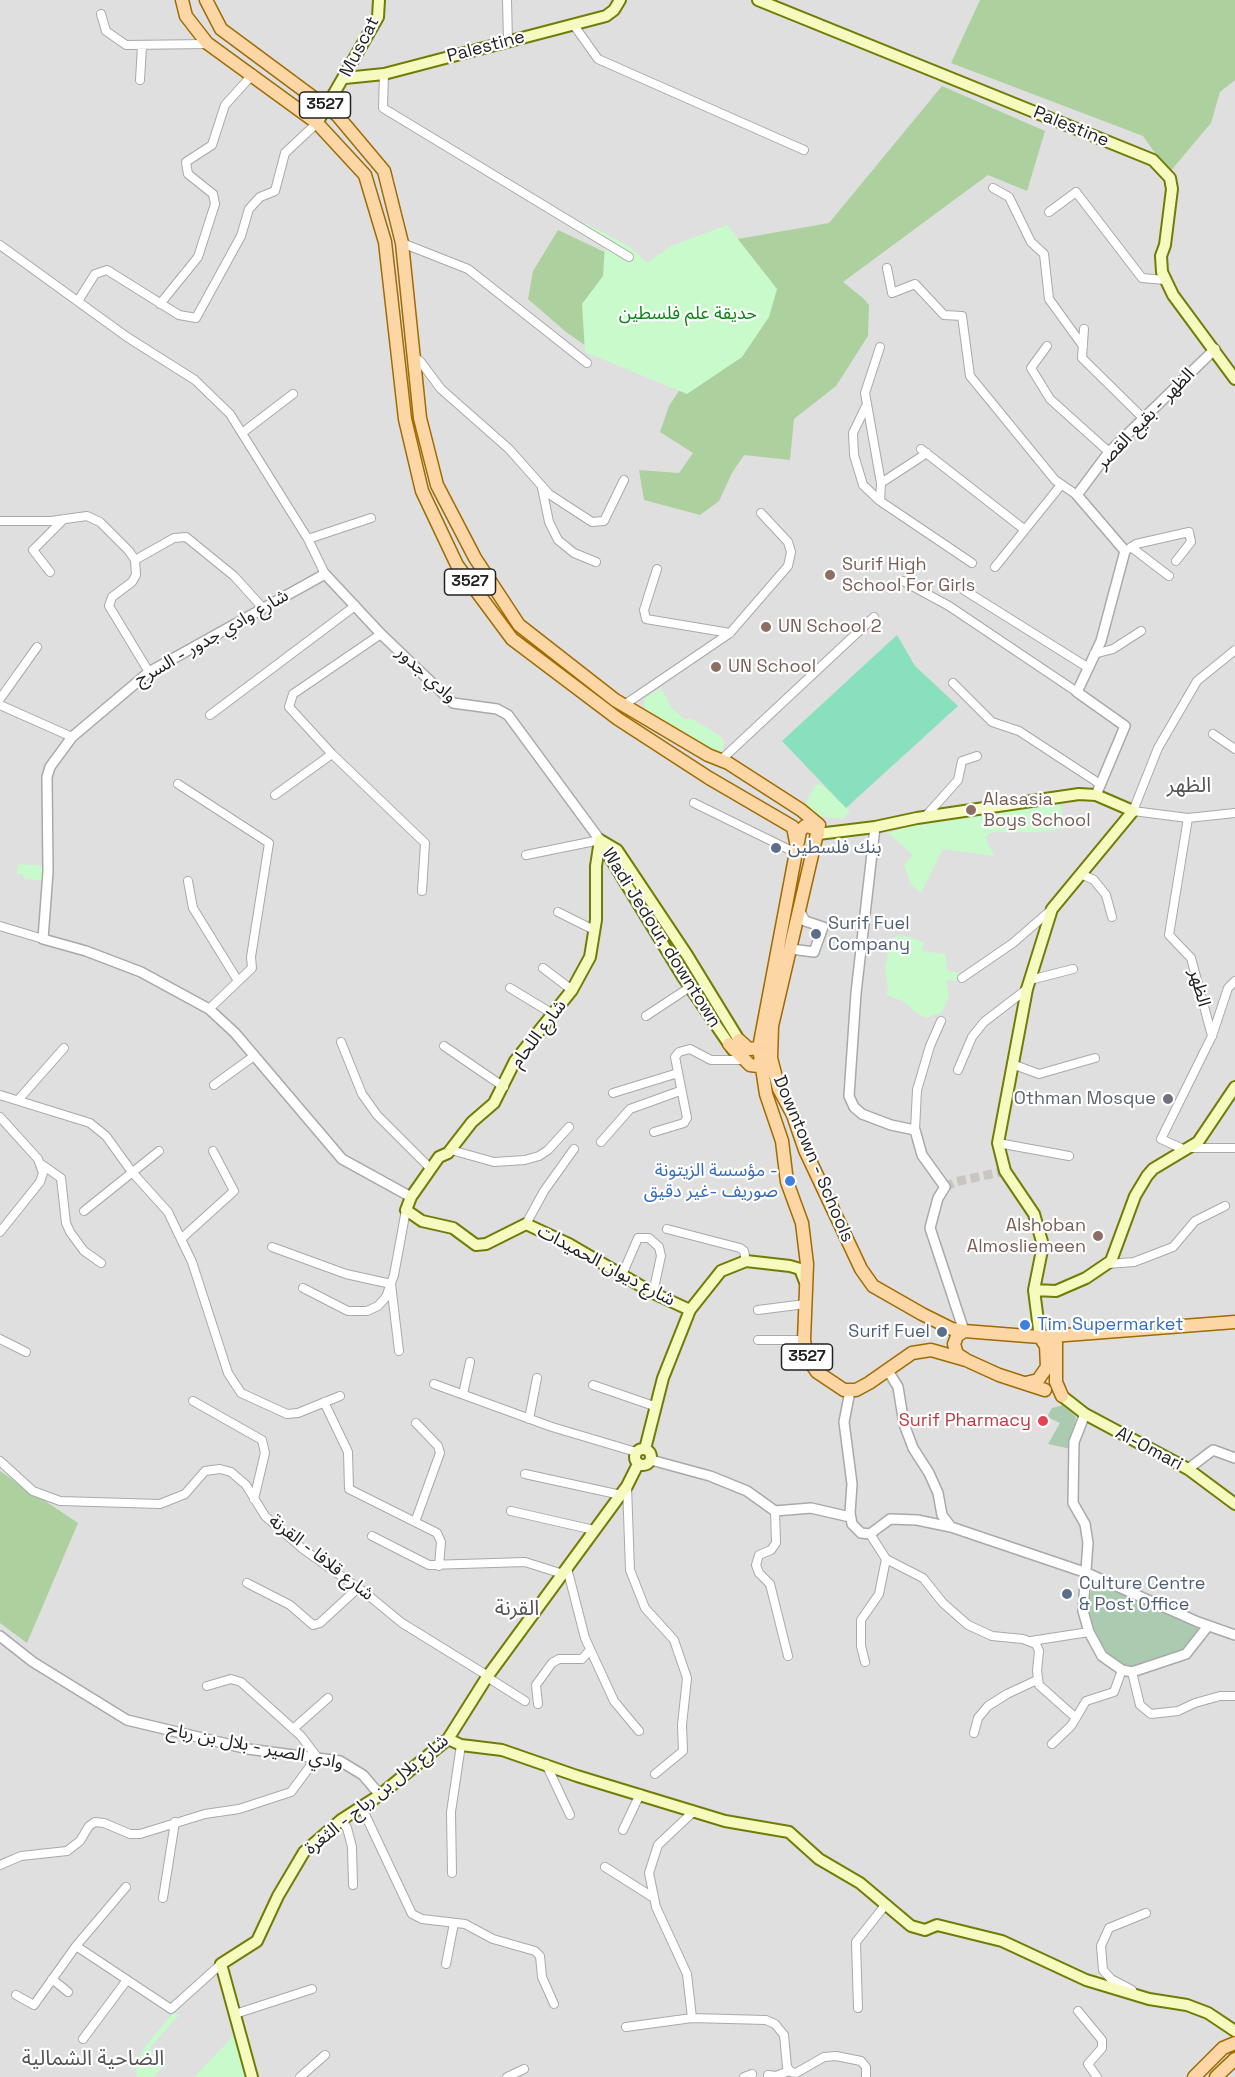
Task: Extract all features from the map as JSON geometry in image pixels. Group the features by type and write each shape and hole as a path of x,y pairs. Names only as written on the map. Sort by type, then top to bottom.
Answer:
{"main road":[{"name":"3527","path":"182,0 186,16 209,44 317,123 365,175 385,242 405,420 422,491 457,565 513,639 618,719 709,778 792,825 796,850"},
{"name":"3527","path":"206,0 220,29 326,106 384,171 402,243"},
{"name":"Muscat","path":"317,123 345,78 378,17 379,0"},
{"name":"Palestine","path":"345,78 384,74 606,15 614,10 620,0"},
{"name":"Palestine","path":"758,0 1153,160 1170,178 1172,189 1165,245 1161,256 1165,280"},
{"path":"402,243 413,356"},
{"path":"1165,280 1235,379"},
{"name":"3527","path":"413,356 420,418 437,485 475,558 519,625 624,705 721,760 810,816 819,825 818,834"},
{"path":"818,834 875,827 1098,790 1133,811 1053,909 1029,985 1012,1064 998,1143 1005,1171 1034,1214 1043,1245 1034,1290 1040,1337 1046,1346 1046,1370 1037,1381 1025,1383"},
{"name":"3527","path":"768,1099 764,1059 778,936 802,828 811,827 818,834"},
{"name":"Downtown - Schools","path":"818,834 801,891 791,949 764,1059 786,1101 837,1220 861,1269 873,1287 952,1329 964,1331"},
{"name":"شارع اللحام","path":"411,1197 439,1157 451,1150 472,1122 494,1103 504,1087 515,1060 572,990 590,957 600,840"},
{"name":"Wadi Jedour, downtown","path":"600,840 603,849 690,987 737,1043"},
{"name":"Wadi Jedour, downtown","path":"600,840 617,850 687,955 737,1043 740,1060"},
{"path":"778,936 783,947 791,949"},
{"path":"737,1043 753,1050 764,1059 750,1065 737,1043"},
{"name":"3527","path":"740,1060 768,1099"},
{"path":"1034,1290 1056,1291 1086,1278 1108,1264 1114,1257 1135,1196 1147,1176 1153,1169 1198,1142 1208,1123 1235,1087"},
{"path":"768,1099 774,1095 786,1101"},
{"name":"Downtown - Schools","path":"768,1099 782,1141 787,1182 802,1223 806,1252 804,1353 817,1372 844,1390 850,1390"},
{"path":"406,1210 411,1197"},
{"name":"شارع ديوان الحميدات","path":"406,1210 422,1221 453,1228 476,1245 486,1244 526,1224 569,1244 654,1293 690,1310"},
{"path":"790,1266 800,1260 806,1252"},
{"path":"640,1451 650,1452 651,1460 645,1465 638,1464 635,1460 690,1310 721,1271 746,1262 790,1266 800,1269 806,1285"},
{"name":"3527","path":"964,1331 1040,1337 1235,1322"},
{"path":"964,1331 957,1336 954,1344 957,1354 966,1360"},
{"path":"850,1390 869,1383 912,1353 931,1350 966,1360 999,1375 1056,1391 1056,1336"},
{"name":"Al-Omari","path":"1056,1391 1085,1414 1188,1469 1235,1504"},
{"name":"شارع بلال بن رباح - الثغرة","path":"221,1964 257,1941 278,1896 304,1852 341,1820 380,1795 448,1739 487,1677 624,1491 638,1464"},
{"path":"448,1739 461,1744 502,1750 577,1776 725,1821 789,1832 819,1859 860,1883 911,1926 925,1929 937,1925 1002,1941 1086,1980 1149,1999 1187,2005 1208,2013 1235,2031"},
{"path":"221,1964 252,2077"},
{"path":"1194,2077 1223,2048 1233,2045"},
{"path":"1216,2077 1235,2059"}],"street":[{"path":"507,0 508,41"},
{"path":"100,14 110,35 126,45 209,44"},
{"path":"573,24 598,59 804,150"},
{"path":"140,80 142,46"},
{"path":"160,304 198,257 215,204 213,194 188,174 186,160 212,145 225,105 253,74"},
{"path":"384,74 383,108 629,257"},
{"path":"78,301 95,274 105,269 112,271 160,304 190,318 199,315 241,236 249,208 260,197 275,190 285,153 317,123"},
{"path":"993,188 1009,197 1031,242 1044,254 1049,299 1083,346"},
{"path":"1049,212 1076,192 1142,278 1165,280"},
{"path":"402,243 468,268 587,363"},
{"path":"0,245 127,337 195,380 230,414 308,539 325,574"},
{"path":"887,268 892,293 915,284 944,315 962,316 970,376 1061,485 1077,495 1128,549 1169,576"},
{"path":"1084,328 1082,358 1143,418"},
{"path":"1047,346 1031,368 1050,399 1109,452"},
{"path":"880,347 865,393 881,483 880,501"},
{"name":"الظهر - بقيع القصر","path":"1077,495 1109,452 1215,349"},
{"path":"413,356 420,361 456,405 517,457 542,487 558,501 598,523 604,520 624,480"},
{"path":"242,433 293,394"},
{"path":"867,403 853,433 854,455 863,485 880,501 972,563"},
{"path":"881,483 924,451 1025,530"},
{"path":"995,567 1061,485"},
{"path":"542,487 549,522 558,540 574,553 596,562"},
{"path":"624,705 730,633 786,569 791,559 788,542 761,513"},
{"path":"0,521 87,516 97,520 135,560 135,579 112,597 109,606 149,672"},
{"path":"308,539 371,518"},
{"path":"50,572 33,550 64,519"},
{"path":"1128,549 1189,532 1191,542 1176,561"},
{"path":"135,560 174,538 186,537 234,576 262,608"},
{"path":"1077,692 1101,641 1128,549"},
{"path":"657,569 644,610 646,619 730,633"},
{"name":"وادي جدور","path":"325,574 381,634 453,703 497,709 508,715 600,840"},
{"name":"شارع وادي جدور - السرج","path":"44,939 48,872 47,777 52,763 72,737 149,672 325,574"},
{"path":"903,581 949,606 1125,726 1098,790 1019,731 992,722 953,683"},
{"path":"964,590 1087,667"},
{"path":"210,715 355,606"},
{"path":"721,760 874,616"},
{"path":"1094,654 1116,648 1141,631"},
{"path":"381,634 289,699 290,711 425,843 423,891"},
{"path":"0,699 38,647"},
{"path":"1235,650 1197,681 1158,748 1133,811 1188,818 1235,813"},
{"path":"0,705 72,737"},
{"path":"1214,734 1235,749"},
{"path":"276,795 332,754"},
{"path":"925,817 958,780 962,761 977,756"},
{"path":"178,784 268,843 251,957 252,968 209,1009"},
{"path":"694,803 796,850"},
{"name":"الظهر","path":"1188,818 1169,935 1191,958 1212,1036"},
{"path":"875,827 856,993 849,1096 854,1107 862,1114 891,1125 915,1130"},
{"path":"526,855 600,840"},
{"path":"1081,874 1094,880 1106,895 1112,917"},
{"path":"188,881 193,908 238,981"},
{"path":"791,949 811,953 816,949 820,926 803,920 798,905"},
{"path":"962,978 1013,943 1053,909"},
{"path":"558,912 594,930"},
{"path":"0,926 86,951 141,972 209,1009 254,1056 342,1159 411,1197"},
{"path":"543,968 572,990"},
{"path":"958,1070 972,1037 984,1022 1029,985 1073,969"},
{"name":"الظهر","path":"1212,1036 1228,988 1235,981"},
{"path":"646,1016 690,987"},
{"path":"510,988 553,1014"},
{"path":"941,1021 930,1046 918,1090 915,1130 922,1155 945,1187 938,1198 930,1228 964,1331"},
{"path":"1212,1036 1161,1139 1187,1149 1235,1148"},
{"path":"341,1042 362,1094 377,1115 430,1168"},
{"path":"444,1046 504,1087"},
{"path":"19,1100 64,1048"},
{"path":"654,1132 686,1121 675,1057 686,1049 711,1060 740,1060"},
{"path":"214,1085 254,1056"},
{"path":"1012,1064 1039,1074 1095,1058"},
{"path":"614,1092 678,1073"},
{"path":"602,1142 630,1109 680,1091"},
{"path":"0,1095 90,1124 106,1136 132,1172 168,1212 192,1262 228,1373 241,1393 287,1414 298,1413 340,1396"},
{"path":"0,1117 41,1164 61,1178 66,1223 70,1232 84,1251 101,1263"},
{"path":"451,1150 494,1162 525,1160 539,1156 548,1150 569,1127"},
{"path":"998,1143 1069,1156"},
{"path":"526,1224 544,1191 574,1149"},
{"path":"84,1211 159,1151"},
{"path":"181,1239 234,1191 213,1151"},
{"path":"0,1232 40,1182 41,1164"},
{"path":"1108,1264 1134,1262 1173,1247 1195,1221 1226,1206"},
{"path":"303,1288 342,1309 361,1312 378,1306 386,1297 391,1284 406,1210"},
{"path":"668,1229 740,1248 745,1252 746,1262"},
{"path":"622,1275 638,1238 649,1238 659,1247 662,1256 654,1293"},
{"path":"272,1247 346,1274 391,1284"},
{"path":"391,1284 399,1351"},
{"path":"758,1310 805,1304"},
{"path":"0,1339 26,1352"},
{"path":"758,1340 804,1340"},
{"path":"463,1394 470,1362"},
{"path":"887,1369 898,1387 904,1424 913,1448 929,1473 938,1494 942,1515 951,1527"},
{"path":"529,1419 537,1378"},
{"path":"434,1384 529,1419 640,1451"},
{"path":"593,1385 654,1406"},
{"path":"850,1390 844,1422 852,1484 850,1517 855,1528 861,1533 870,1534 890,1519 917,1520 951,1527 1087,1573 1208,1626 1235,1635"},
{"path":"193,1401 262,1440 265,1453 254,1499"},
{"path":"324,1402 348,1452 349,1489 440,1536 439,1566"},
{"path":"1085,1414 1074,1442 1073,1503 1085,1524 1087,1573 1083,1611 1089,1632 1102,1656 1127,1671 1140,1705 1151,1714 1178,1711 1195,1703 1220,1696 1235,1696"},
{"path":"415,1522 440,1454 437,1445 416,1423"},
{"path":"1188,1469 1214,1450 1235,1458"},
{"path":"651,1460 710,1476 747,1491 775,1511 811,1508 850,1517"},
{"name":"شارع قلافا - القرنة","path":"0,1461 33,1491 53,1500 160,1504 179,1497 201,1474 214,1469 226,1470 238,1477 265,1516 303,1549 402,1623 525,1701"},
{"path":"525,1474 624,1491 630,1570 645,1608 674,1640 687,1678 682,1725 683,1751 655,1774"},
{"path":"511,1511 594,1530"},
{"path":"775,1511 777,1541 772,1548 759,1555 756,1565 759,1573 770,1584 788,1656"},
{"path":"870,1534 886,1559 923,1578 951,1611 978,1630 999,1637 1031,1641 1089,1632"},
{"path":"372,1536 429,1565 525,1562 565,1571 590,1650 614,1701 639,1731"},
{"path":"865,1662 861,1646 861,1620 879,1594 886,1559"},
{"path":"247,1583 290,1605 313,1625 320,1622 358,1588"},
{"path":"1052,1744 1071,1726 1086,1701 1114,1692 1127,1671 1186,1654 1208,1626"},
{"name":"وادي الصير - بلال بن رباح","path":"0,1636 33,1662 127,1720 248,1749 316,1757 352,1766 380,1795"},
{"path":"1031,1641 1036,1644 1039,1651 1037,1680 1043,1690 1076,1718"},
{"path":"538,1704 536,1685 552,1663 560,1659 582,1659 590,1650"},
{"path":"0,1864 21,1856 67,1851 80,1842 89,1826 95,1822 135,1834 205,1814 239,1809 286,1795 300,1784 316,1757 293,1729 241,1682 231,1679 207,1686"},
{"path":"974,1733 978,1718 988,1706 1037,1680"},
{"path":"293,1729 328,1698"},
{"path":"452,1873 451,1812 461,1744"},
{"path":"546,1764 570,1815"},
{"path":"623,1830 640,1794"},
{"path":"362,1808 412,1914 419,1919 465,1924 493,1940 537,1952 544,1981 554,2004"},
{"path":"692,2018 687,1974 654,1898 649,1873 652,1855 661,1842 694,1811"},
{"path":"341,1820 347,1828 352,1847 353,1885"},
{"path":"162,1898 175,1822"},
{"path":"605,1867 654,1898"},
{"path":"16,1995 34,2005 76,1946 126,1887"},
{"path":"858,2008 856,1940 886,1904"},
{"path":"1146,1913 1109,1928 1102,1939 1100,1959 1103,1970 1111,1979 1149,1999"},
{"path":"446,1964 453,1923"},
{"path":"76,1946 171,2009 221,1964"},
{"path":"52,1979 68,1992"},
{"path":"83,2039 127,1980"},
{"path":"235,2014 312,1989"},
{"path":"1078,2011 1103,2042 1102,2048 1088,2062 1089,2069 1097,2077"},
{"path":"626,2027 692,2018 737,2017 771,2021 784,2035 789,2071"},
{"path":"300,2077 325,2055"},
{"path":"768,2075 776,2076 789,2071 796,2073 822,2058 835,2056 861,2061 866,2067 866,2077"},
{"path":"507,2077 524,2069"}],"shaded area":[{"path":"0,0 1235,0 1235,2077 0,2077"}],"green space":[{"path":"980,0 1235,0 1235,80 1220,92 1211,123 1169,173 1143,136 951,63"},
{"path":"942,86 1045,131 1027,191 988,175 843,282 869,305 868,336 836,386 794,419 790,460 744,455 732,473 719,501 700,515 644,500 639,470 679,473 693,453 660,432 669,406 688,377 596,353 566,332 528,299 533,271 558,230 647,272 692,247 829,223"},
{"name":"حديقة علم فلسطين","path":"585,223 630,247 647,263 671,246 727,225 777,289 769,317 742,357 687,394 585,352 582,304 603,276 605,246 579,233"},
{"path":"897,635 915,666 958,706 846,808 782,741"},
{"path":"661,688 672,708 684,719 692,719 719,735 725,742 721,753 707,752 645,711 644,699"},
{"path":"816,784 822,785 850,811 843,819 815,816 804,806"},
{"path":"1059,803 1067,828 1041,832 993,832 985,837 994,856 943,849 921,893 911,885 904,865 913,855 888,833 903,828"},
{"path":"18,864 46,866 44,881 23,878 23,874 17,874"},
{"path":"903,935 924,942 922,951 945,954 947,970 960,974 961,981 946,980 949,997 942,1012 925,1018 903,1001 886,995 888,990 885,969 891,938"},
{"path":"1063,1405 1076,1417 1071,1449 1048,1444 1060,1423 1047,1417 1052,1408"},
{"path":"0,1471 78,1523 27,1643 0,1623"},
{"path":"1093,1584 1207,1623 1184,1651 1127,1669 1103,1654 1096,1639 1086,1609"},
{"path":"173,2013 179,2015 150,2048 157,2059 166,2063 154,2077 137,2077 135,2066 146,2045"},
{"path":"236,2033 245,2077 195,2077 196,2075"}],"tunnel":[{"path":"945,1187 955,1182 1005,1171"}],"place":[{"name":"Surif High School For Girls","path":"830,575"},
{"name":"UN School 2","path":"766,627"},
{"name":"UN School","path":"716,667"},
{"name":"Alasasia Boys School","path":"971,810"},
{"name":"بنك فلسطين","path":"776,848"},
{"name":"Surif Fuel Company","path":"816,934"},
{"name":"Othman Mosque","path":"1168,1099"},
{"name":"مؤسسة الزيتونة - صوريف -غير دقيق","path":"790,1181"},
{"name":"Alshoban Almosliemeen","path":"1098,1236"},
{"name":"Tim Supermarket","path":"1025,1325"},
{"name":"Surif Fuel","path":"942,1332"},
{"name":"Surif Pharmacy","path":"1043,1421"},
{"name":"Culture Centre & Post Office","path":"1067,1594"}],"district":[{"name":"الظهر","path":"1189,786"},
{"name":"القرنة","path":"517,1609"},
{"name":"الضاحية الشمالية","path":"93,2059"}]}
